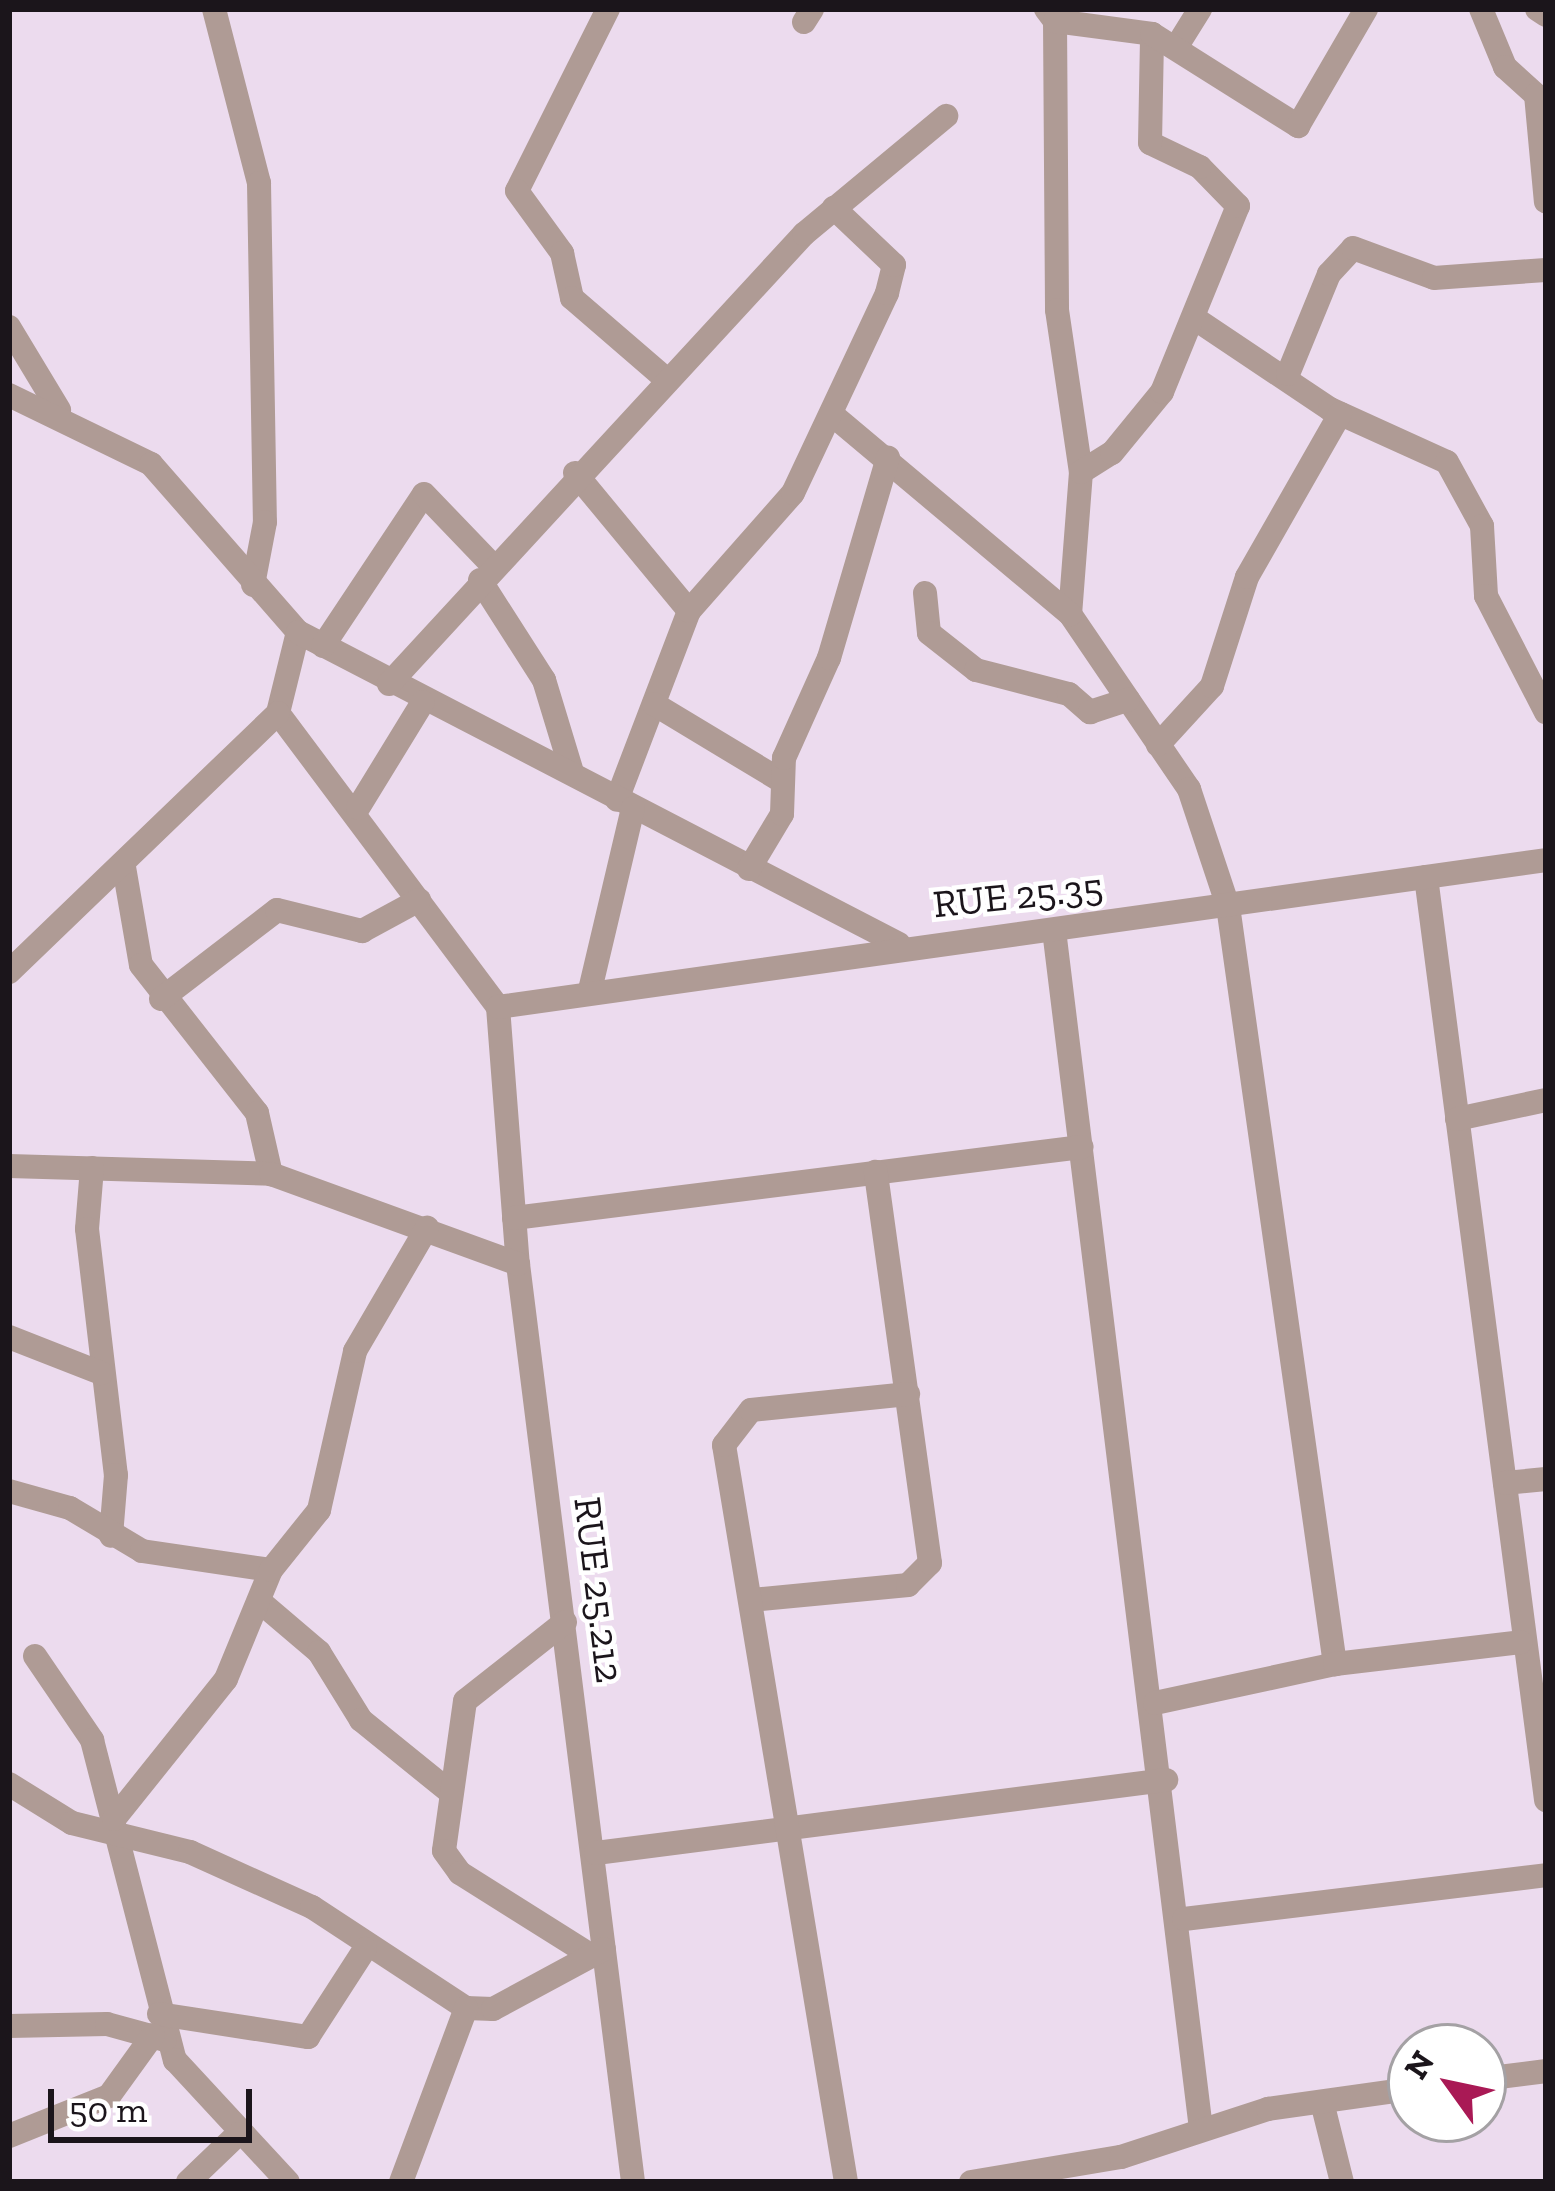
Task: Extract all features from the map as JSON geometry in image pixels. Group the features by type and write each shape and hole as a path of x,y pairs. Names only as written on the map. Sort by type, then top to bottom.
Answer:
{"street":[{"path":"214,9 259,184 265,521 254,585"},
{"path":"608,9 517,191 562,253 572,298 667,380"},
{"path":"1177,46 1200,9"},
{"path":"1070,614 1081,472 1057,310 1050,15 1152,34 1298,126 1366,9"},
{"path":"1480,9 1505,67 1536,95 1546,202"},
{"path":"1537,9 1546,14"},
{"path":"1081,472 1136,428 1197,320 1238,202 1150,143 1152,34"},
{"path":"388,684 575,473 834,208 946,116"},
{"path":"590,991 625,804 654,704 689,611 793,494 835,417 895,272 834,208"},
{"path":"1288,374 1330,274 1353,248 1434,278 1546,270"},
{"path":"1197,320 1288,374 1340,414 1419,443 1466,488 1485,539 1486,596 1546,712"},
{"path":"9,327 60,412"},
{"path":"9,395 60,412 151,464 298,632 388,684 572,770 625,804 899,944"},
{"path":"1159,745 1212,686 1247,577 1340,414"},
{"path":"835,417 1070,614 1189,789 1228,906 1335,1664"},
{"path":"749,869 782,814 780,780 888,458"},
{"path":"575,473 689,611"},
{"path":"323,646 424,494 486,573 544,680 572,770"},
{"path":"925,593 929,633 976,670 1069,694 1090,712 1128,700"},
{"path":"9,972 124,867 278,713 298,632"},
{"path":"358,808 423,702"},
{"path":"654,704 780,780"},
{"path":"278,713 358,808 498,1007"},
{"name":"RUE 25.35","path":"498,1007 899,944 1054,930 1546,860"},
{"path":"124,867 129,928 161,999 257,1113 271,1174"},
{"path":"1426,877 1505,1483 1521,1642 1542,1733 1546,1800"},
{"path":"161,999 277,910 362,931 419,900"},
{"path":"1054,930 1184,1919 1201,2129"},
{"name":"RUE 25.212","path":"498,1007 518,1264 596,1853 596,1951 633,2182"},
{"path":"1457,1119 1546,1100"},
{"path":"514,1218 1082,1147"},
{"path":"9,1166 271,1174 518,1264"},
{"path":"92,1168 101,1373 116,1475 111,1537"},
{"path":"752,1600 908,1585 927,1573 908,1394 876,1172"},
{"path":"117,1826 226,1679 271,1570 319,1510 355,1351 427,1228"},
{"path":"9,1337 101,1373"},
{"path":"845,2182 752,1600 724,1461 733,1426 752,1410 908,1394"},
{"path":"1505,1483 1546,1479"},
{"path":"9,1491 70,1508 111,1537 271,1570"},
{"path":"260,1601 319,1652 361,1720 450,1792"},
{"path":"9,1784 72,1823 117,1826 313,1906 365,1949 466,2008 514,2000 596,1951 446,1860 450,1792 465,1701 565,1622"},
{"path":"1155,1703 1335,1664 1521,1642"},
{"path":"34,1656 92,1740 117,1826 160,2030 238,2134 288,2182"},
{"path":"596,1853 1166,1780"},
{"path":"1184,1919 1546,1875"},
{"path":"9,2026 308,2037 365,1949"},
{"path":"401,2182 466,2008"},
{"path":"9,2136 109,2096 160,2030"},
{"path":"1507,2076 1546,2071"},
{"path":"971,2182 1121,2157 1201,2129 1387,2093"},
{"path":"1322,2102 1342,2182"},
{"path":"188,2182 238,2134"}]}
